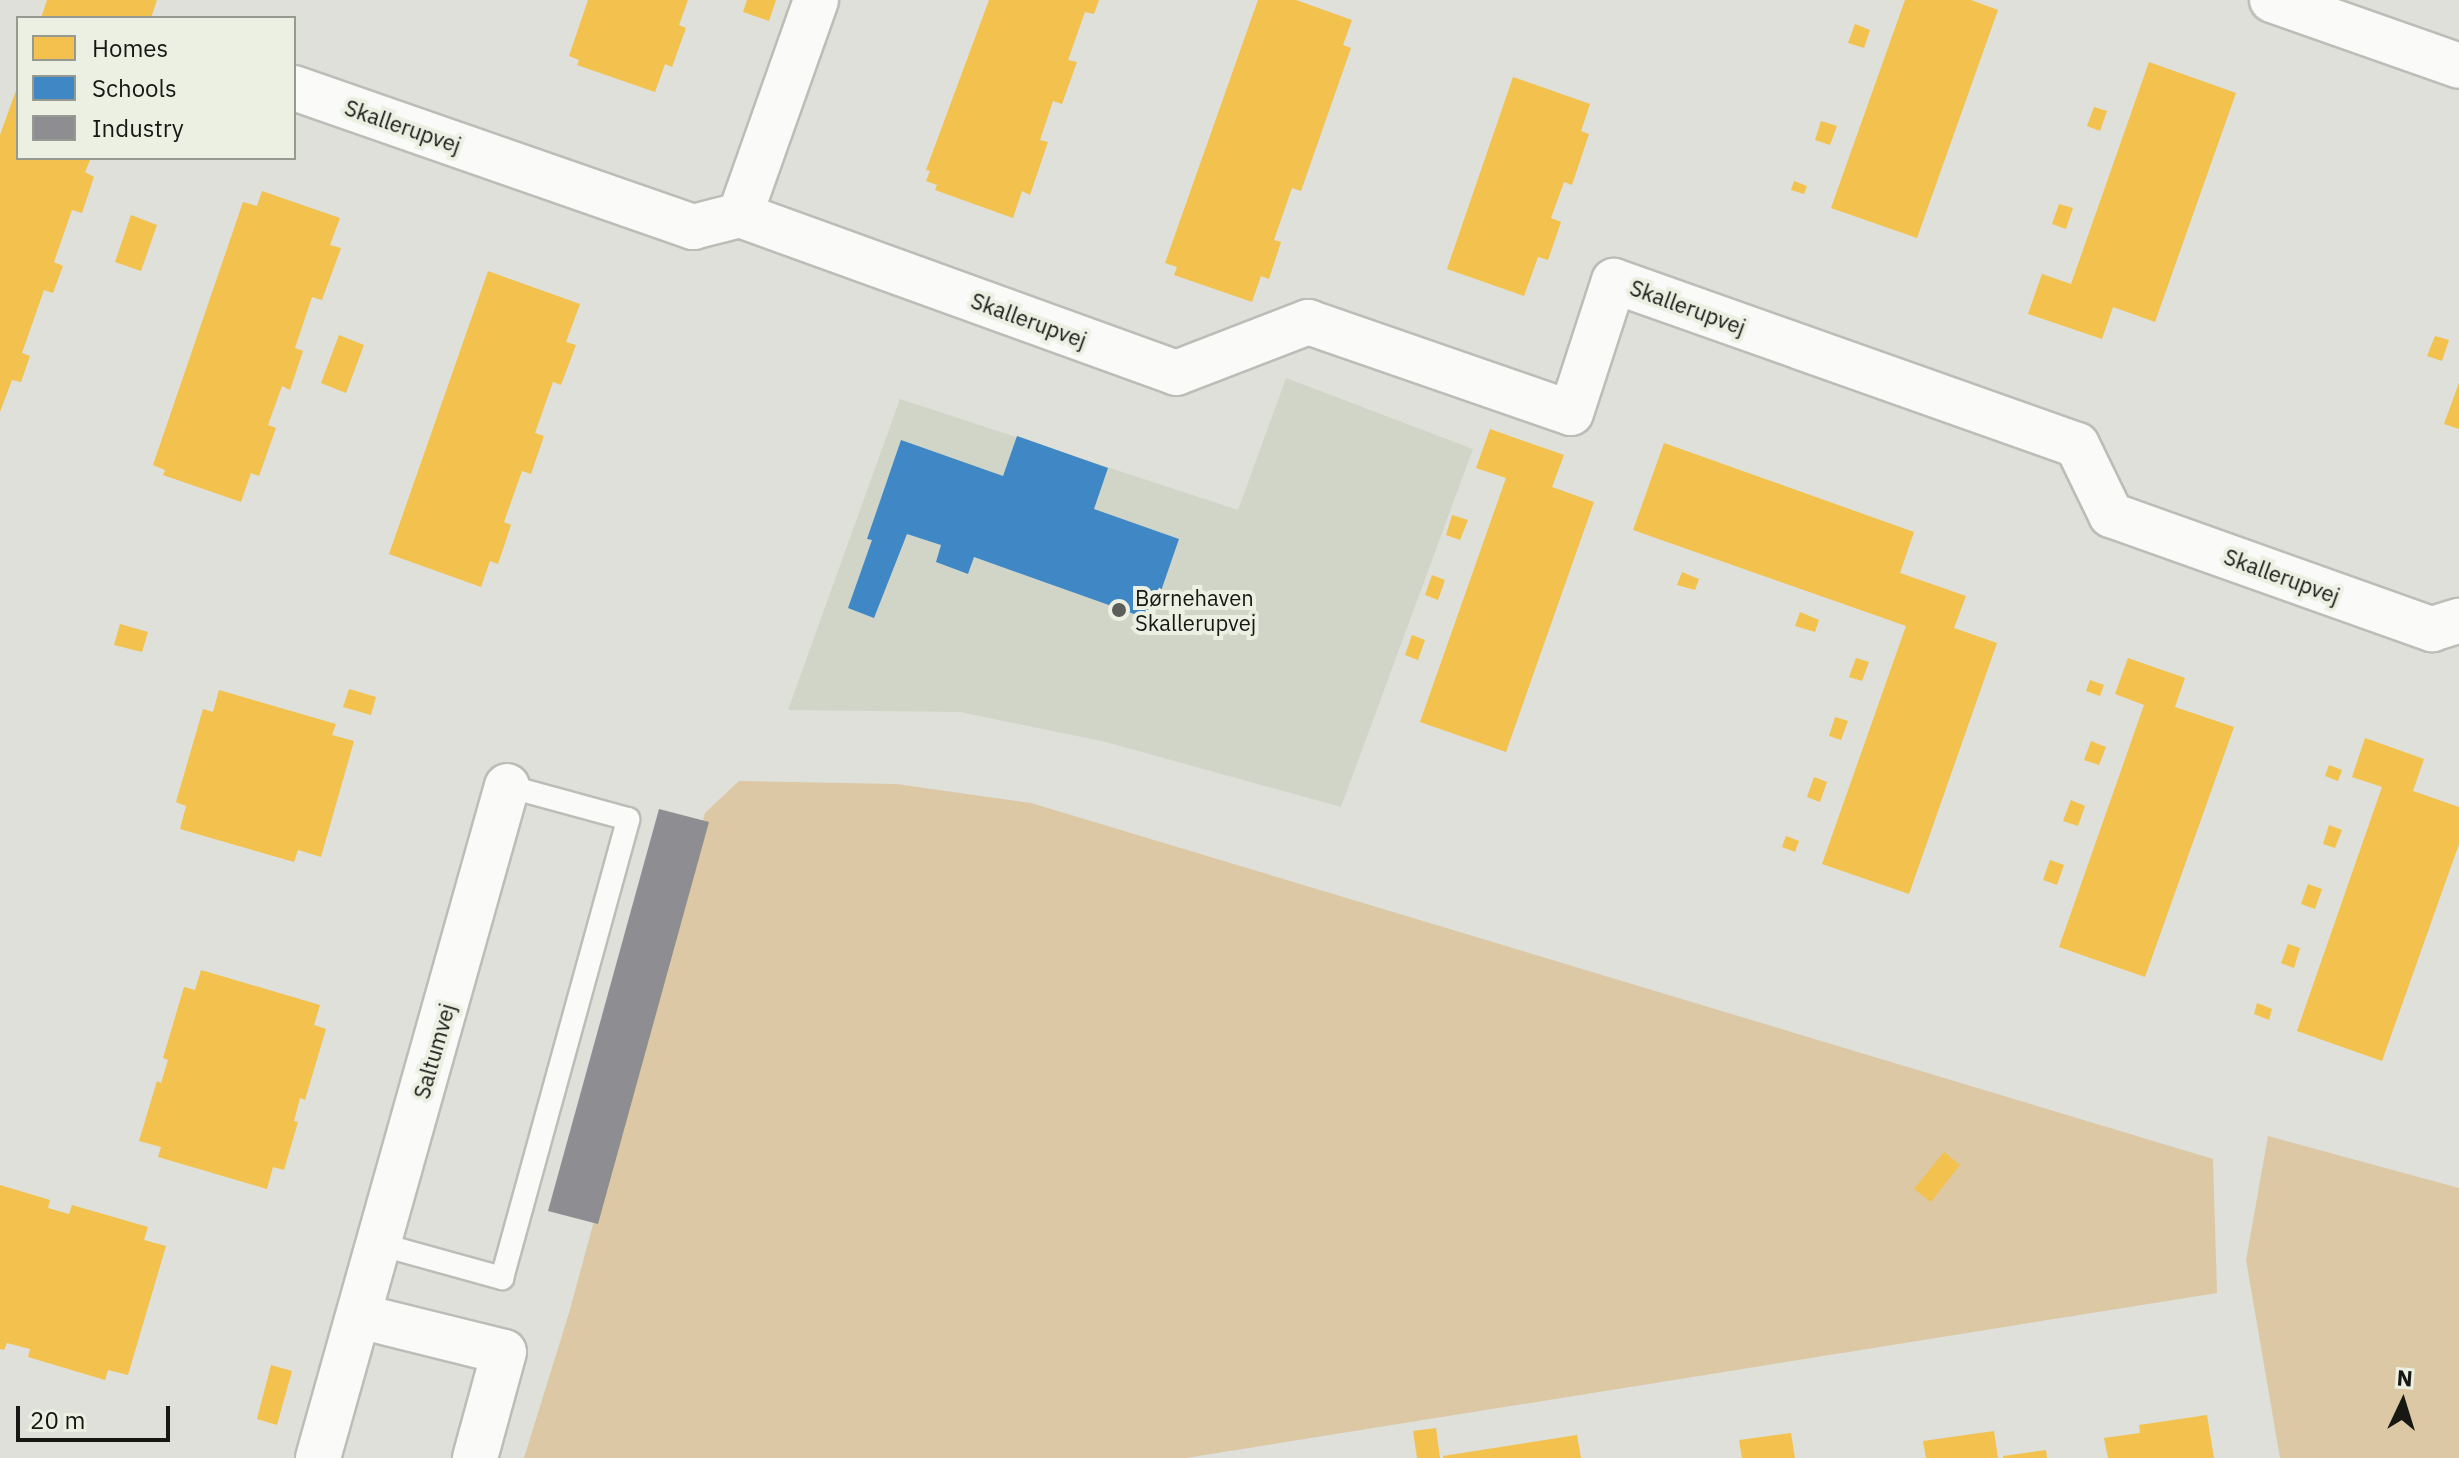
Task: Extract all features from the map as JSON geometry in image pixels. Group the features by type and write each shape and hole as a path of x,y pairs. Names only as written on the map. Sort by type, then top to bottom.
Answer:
{"street":[{"path":"740,215 816,0"},
{"path":"2272,0 2459,66"},
{"name":"Skallerupvej","path":"296,89 693,227 740,215 1176,373 1308,322 1571,413 1614,281 2077,445 2111,515 2432,629 2459,621"},
{"name":"Saltumvej","path":"318,1458 507,786"},
{"path":"359,1316 504,1352 475,1458"}],"lane":[{"path":"379,1244 502,1278 628,819 507,786"}],"shaded area":[{"name":"Børnehaven Skallerupvej","path":"1286,378 1473,449 1341,807 1106,742 960,712 788,710 900,399 1238,510"},
{"path":"739,781 896,784 1031,803 2213,1159 2217,1293 1186,1458 524,1458 569,1313 705,813"},
{"path":"2268,1136 2459,1188 2459,1458 2280,1458 2246,1260"}],"building: Homes":[{"path":"47,0 157,0 152,16 42,16"},
{"path":"588,0 688,0 679,25 686,28 672,67 665,64 655,92 577,65 579,60 569,56"},
{"path":"747,0 776,0 769,21 743,12"},
{"path":"989,0 1099,0 1094,14 1085,12 1068,60 1077,62 1062,104 1053,101 1040,140 1048,142 1030,195 1022,191 1013,218 935,190 937,185 926,181 930,171 926,170"},
{"path":"1258,0 1296,0 1352,20 1343,45 1351,48 1301,191 1292,188 1274,240 1281,242 1269,279 1261,276 1252,302 1174,275 1177,267 1165,263"},
{"path":"1905,0 1971,0 1998,10 1917,238 1831,208"},
{"path":"1855,24 1870,30 1864,48 1848,43"},
{"path":"2149,62 2236,93 2155,322 2113,307 2102,339 2028,314 2042,274 2071,284"},
{"path":"1513,77 1590,104 1581,131 1589,134 1572,185 1564,182 1551,218 1561,222 1548,260 1538,257 1524,296 1447,269"},
{"path":"16,91 16,160 90,160 85,172 94,177 82,213 72,210 54,262 63,266 53,293 44,290 22,353 30,356 21,382 12,380 0,412 0,135"},
{"path":"2094,107 2107,111 2100,131 2087,126"},
{"path":"1821,121 1837,126 1830,145 1815,140"},
{"path":"1794,181 1807,186 1804,194 1791,190"},
{"path":"262,191 340,218 330,245 341,248 322,300 312,297 295,348 303,351 290,390 282,386 268,425 276,428 259,476 251,473 241,502 163,475 165,470 153,465 243,202 257,206"},
{"path":"2059,204 2073,208 2066,229 2052,224"},
{"path":"131,215 157,225 141,271 115,262"},
{"path":"488,271 580,304 566,342 576,345 561,385 553,382 535,433 544,436 531,474 522,471 504,522 511,525 498,564 490,561 481,587 389,554"},
{"path":"339,335 364,345 346,393 321,383"},
{"path":"2435,336 2449,340 2442,361 2427,356"},
{"path":"2459,383 2459,429 2444,424"},
{"path":"1490,429 1564,455 1552,487 1594,502 1506,752 1420,722 1506,478 1476,468"},
{"path":"1664,443 1914,532 1900,573 1966,596 1954,628 1997,643 1909,894 1822,864 1906,626 1633,530"},
{"path":"1452,515 1468,520 1460,540 1446,535"},
{"path":"1682,572 1699,579 1695,590 1677,585"},
{"path":"1432,575 1445,580 1438,600 1425,595"},
{"path":"1800,612 1819,620 1815,632 1795,626"},
{"path":"120,624 148,632 142,652 114,645"},
{"path":"1412,635 1425,640 1418,660 1405,655"},
{"path":"1856,658 1869,662 1862,681 1849,677"},
{"path":"2128,658 2185,678 2175,707 2234,727 2145,977 2059,947 2144,705 2115,694"},
{"path":"2090,680 2104,685 2100,696 2086,691"},
{"path":"349,689 376,697 371,715 343,707"},
{"path":"219,690 336,724 332,735 354,741 321,857 298,850 294,862 180,829 186,806 176,802 203,709 213,712"},
{"path":"1835,717 1848,721 1841,740 1829,736"},
{"path":"2365,738 2424,759 2413,791 2459,807 2459,844 2382,1061 2297,1031 2382,787 2352,777"},
{"path":"2091,741 2106,747 2099,765 2084,760"},
{"path":"2329,765 2342,770 2338,781 2325,776"},
{"path":"1814,777 1827,782 1820,802 1807,797"},
{"path":"2071,800 2085,806 2078,826 2063,821"},
{"path":"2329,825 2342,830 2335,848 2323,844"},
{"path":"1786,836 1799,841 1795,852 1782,847"},
{"path":"2050,860 2064,865 2057,885 2043,880"},
{"path":"2308,884 2322,889 2315,909 2301,904"},
{"path":"2288,944 2300,948 2294,968 2281,963"},
{"path":"201,970 320,1005 314,1025 326,1029 305,1100 300,1098 294,1121 298,1122 284,1170 273,1167 267,1189 158,1157 161,1147 139,1141 157,1081 161,1083 168,1060 163,1058 184,987 195,990"},
{"path":"2257,1003 2272,1009 2269,1020 2254,1014"},
{"path":"1944,1152 1960,1165 1931,1202 1914,1189"},
{"path":"0,1185 50,1200 48,1208 69,1214 72,1205 148,1227 144,1240 166,1246 128,1375 108,1370 105,1380 28,1357 30,1349 7,1343 4,1350 0,1349"},
{"path":"271,1365 292,1371 277,1425 257,1419"},
{"path":"2207,1415 2214,1458 2108,1458 2104,1438 2140,1433 2139,1425"},
{"path":"1436,1428 1440,1458 1417,1458 1413,1431"},
{"path":"1994,1431 1998,1458 1926,1458 1923,1441"},
{"path":"1791,1433 1795,1458 1742,1458 1739,1440"},
{"path":"1577,1435 1581,1458 1443,1458 1443,1456"},
{"path":"2046,1450 2047,1458 2003,1458 2003,1456"}],"building: Schools":[{"path":"1017,436 1108,468 1094,509 1179,539 1151,620 974,557 968,574 936,562 941,545 907,534 874,618 848,608 872,540 867,539 901,440 1003,476"}],"building: Industry":[{"path":"659,809 709,822 598,1224 548,1211"}],"place":[{"name":"Børnehaven Skallerupvej","path":"1119,610"}]}
